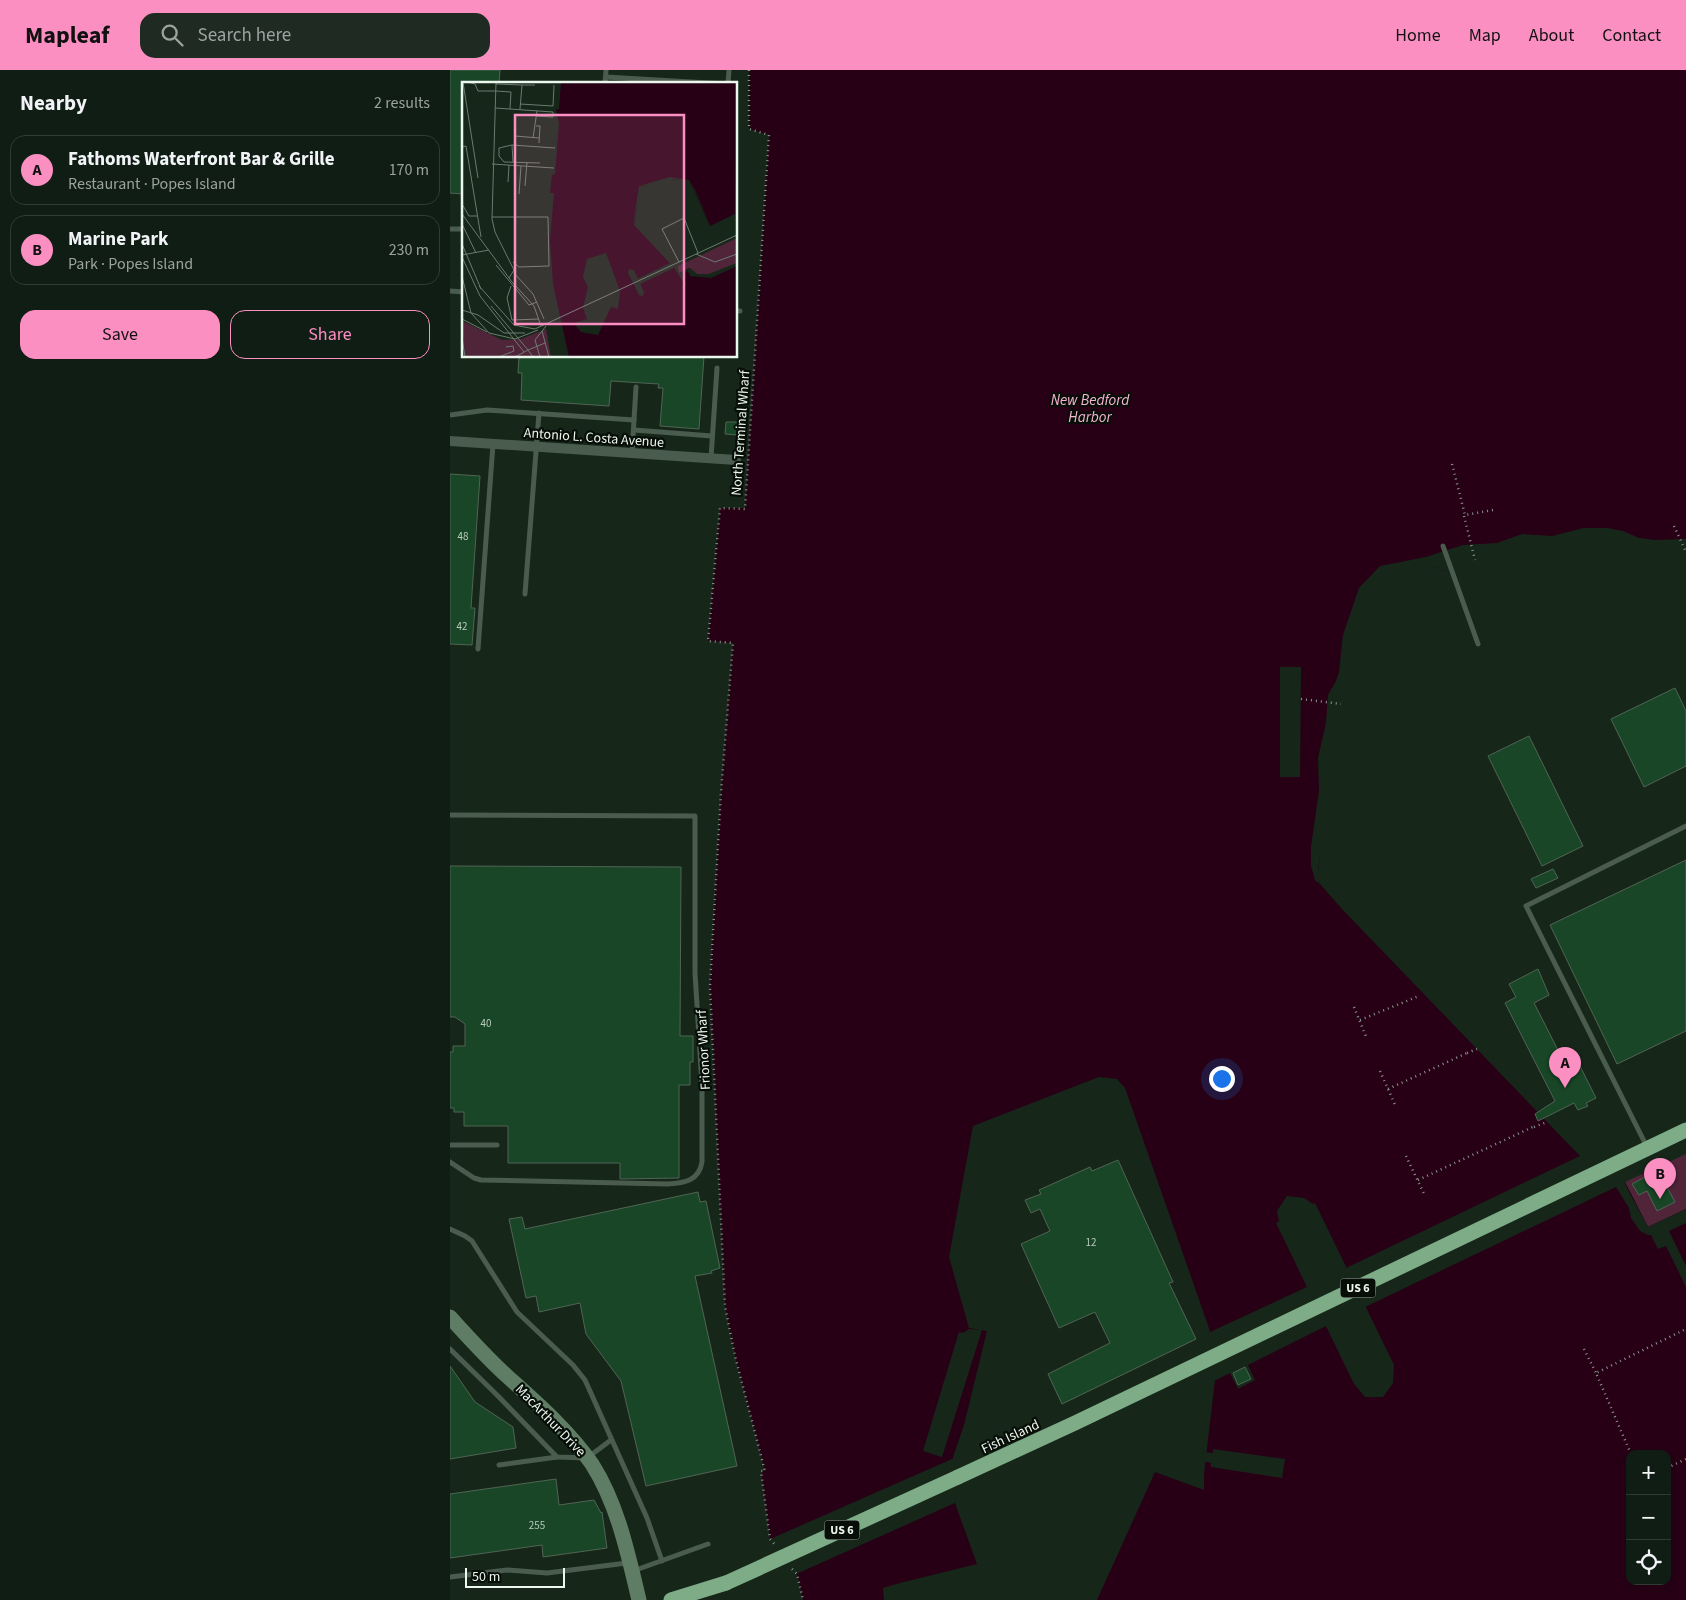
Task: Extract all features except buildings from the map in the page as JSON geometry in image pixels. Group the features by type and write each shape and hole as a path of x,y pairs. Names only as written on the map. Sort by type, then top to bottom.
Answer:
{"highway":[{"name":"US 6","path":"1644,1150 1686,1130"},
{"name":"Fish Island","path":"726,1583 1075,1423 1644,1150"},
{"name":"US 6","path":"671,1600 726,1583"},
{"name":"US 6","path":"699,1600 726,1583"}],"street":[{"name":"Antonio L. Costa Avenue","path":"450,441 736,460"},
{"name":"MacArthur Drive","path":"450,1316 497,1366 554,1420 587,1458 600,1479 610,1501 631,1567 639,1600"}],"lane":[{"path":"605,82 606,70"},
{"path":"606,76 697,82"},
{"path":"711,458 717,368"},
{"path":"632,453 636,387"},
{"path":"450,415 487,410 634,420"},
{"path":"525,594 539,413"},
{"path":"634,430 712,436"},
{"path":"478,649 493,444"},
{"path":"1443,546 1478,644"},
{"path":"450,815 695,816 695,973 702,1086 702,1162 699,1173 689,1181 661,1184 481,1180 452,1166"},
{"path":"1644,1150 1526,906 1686,826"},
{"path":"450,1144 497,1144"},
{"path":"450,1229 466,1236 472,1241 517,1312 581,1374 589,1386 611,1440 647,1518 662,1561"},
{"path":"450,1349 557,1458"},
{"path":"500,1465 557,1458 587,1458 611,1440"},
{"path":"450,1577 507,1570 552,1573 631,1567 662,1561 708,1544"}],"path":[{"name":"North Terminal Wharf","path":"721,792 733,643 708,640 720,508 745,509 769,135 749,129 749,70"},
{"path":"1452,464 1465,516 1492,510"},
{"path":"1463,508 1475,560"},
{"path":"1674,526 1686,552"},
{"path":"1300,699 1341,704"},
{"name":"Frionor Wharf","path":"721,792 710,986 725,1306 735,1356 765,1471 761,1471 770,1539"},
{"path":"1408,1001 1423,992"},
{"path":"1360,1020 1419,996"},
{"path":"1354,1007 1367,1039"},
{"path":"1388,1089 1477,1049"},
{"path":"1463,1055 1467,1053"},
{"path":"1380,1070 1396,1107"},
{"path":"1418,1180 1546,1122"},
{"path":"1406,1156 1426,1196"},
{"path":"1596,1374 1686,1329"},
{"path":"1584,1349 1629,1450"},
{"path":"1671,1466 1686,1459"},
{"path":"797,1574 803,1600"}],"shaded area":[{"path":"1686,1154 1686,1209 1648,1227 1625,1182"}],"water":[{"name":"New Bedford Harbor","path":"749,70 1686,70 1686,546 1620,535 1535,540 1490,551 1459,554 1457,567 1446,571 1434,567 1397,578 1378,588 1368,602 1338,689 1318,873 1320,884 1341,908 1580,1156 1596,1195 1625,1182 1648,1227 1686,1209 1686,1600 1097,1600 1155,1472 1204,1490 1204,1474 1218,1354 1125,1088 1117,1079 1099,1077 973,1126 949,1257 969,1328 987,1331 964,1425 946,1478 977,1564 883,1588 884,1600 803,1600 797,1574 770,1539 761,1471 765,1471 735,1356 725,1306 710,986 721,792 733,643 708,641 720,508 745,508 769,135 749,129","holes":["1287,1196 1304,1198 1313,1204 1315,1203 1394,1365 1393,1383 1383,1397 1365,1397 1354,1384 1276,1223 1279,1221 1277,1211"]}],"pier":[{"path":"1584,528 1607,528 1623,531 1639,538 1655,540 1686,539 1686,546 1650,547 1620,538 1535,542 1509,550 1507,555 1493,559 1488,554 1461,556 1457,567 1446,571 1434,567 1398,580 1383,587 1373,598 1340,690 1330,785 1331,799 1319,861 1318,873 1320,884 1315,880 1311,866 1311,847 1319,791 1318,758 1326,723 1328,695 1339,672 1343,635 1359,588 1380,566 1426,557 1463,545 1497,543 1522,534 1552,536"},
{"path":"1280,667 1301,667 1300,777 1280,777"},
{"path":"1582,1155 1598,1192 1624,1180 1627,1181 1625,1183 1628,1190 1648,1227 1686,1209 1686,1223 1669,1231 1686,1266 1686,1287 1666,1246 1658,1249 1651,1235 1640,1231 1631,1218 1629,1208 1616,1187 1363,1308 1344,1269"},
{"path":"1309,1286 1328,1325 1248,1365 1255,1380 1238,1389 1230,1373 1212,1382 1216,1354 1208,1333"},
{"path":"969,1329 982,1330 942,1457 923,1451 959,1332 963,1333"},
{"path":"1213,1449 1285,1459 1282,1478 1211,1467 1211,1463 1203,1461 1204,1452 1213,1453"},
{"path":"952,1459 954,1463 948,1478 957,1502 794,1575 768,1540"}],"place":[{"name":"Fathoms Waterfront Bar & Grille","path":"1565,1088"},
{"name":"Marine Park","path":"1660,1199"}]}
